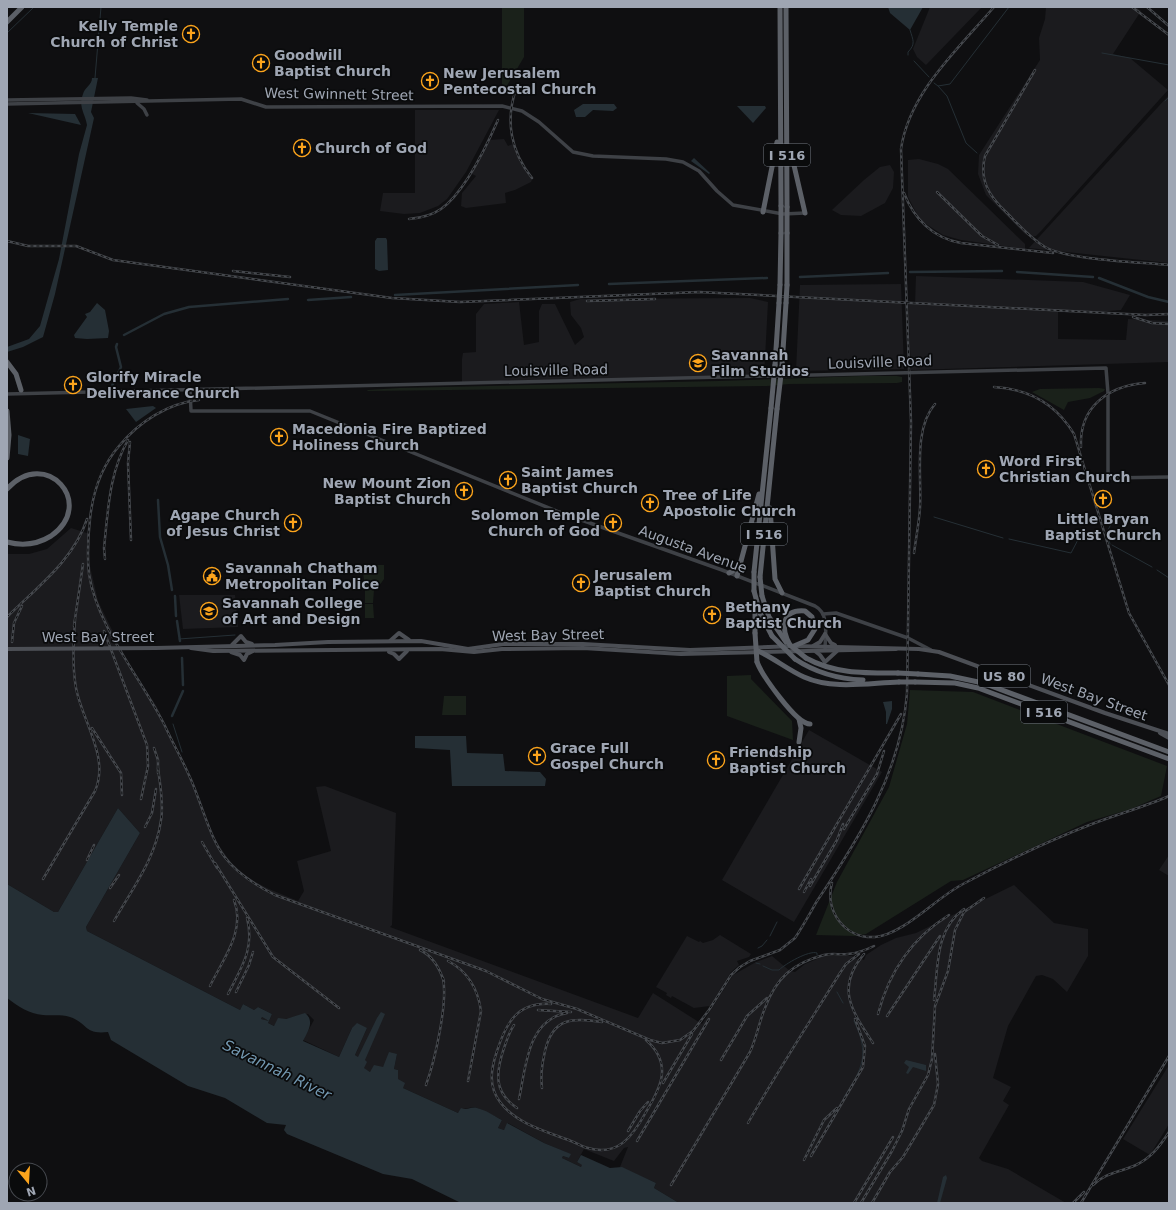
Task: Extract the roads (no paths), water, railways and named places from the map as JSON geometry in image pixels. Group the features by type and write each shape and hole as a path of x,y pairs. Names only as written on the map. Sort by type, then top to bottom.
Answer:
{"highway":[{"path":"7,17 18,7"},
{"path":"7,22 22,7"},
{"name":"I 516","path":"778,7 780,60 780,285 775,365 754,572 755,594 760,613 772,636 795,659 815,671 832,677 899,682 955,683 978,688 1169,759"},
{"name":"I 516","path":"788,7 786,104 787,285 782,366 760,577 762,596 769,617 789,643 806,658 818,664 836,670 854,672 950,676 983,682 1169,752"},
{"path":"786,104 790,153 805,213"},
{"path":"763,212 780,123"},
{"path":"7,362 18,378 21,390"},
{"path":"7,411 9,435 7,458"},
{"path":"7,489 17,480 31,474 48,475 59,482 68,497 69,513 59,529 44,540 22,545 7,542"},
{"path":"737,576 762,485"},
{"path":"770,492 775,579 772,589"},
{"path":"729,573 735,571 740,565"},
{"path":"775,579 782,593"},
{"path":"755,594 757,662 761,672 769,684 799,718 804,723 810,724"},
{"path":"798,610 809,614 814,621 814,632 808,640 789,643 784,630 787,617 798,610"},
{"path":"758,651 790,670 818,682 832,684 899,682"},
{"path":"799,718 801,728 799,742"}],"main road":[{"name":"West Gwinnett Street","path":"7,104 76,103 137,98 152,101"},
{"name":"West Gwinnett Street","path":"7,100 77,99 136,102 241,99 266,107 502,106 522,111 539,122 573,152 593,156 666,159 683,162 699,171 717,191 733,205 763,212 783,214 805,213"},
{"path":"136,102 144,109 147,115"},
{"name":"Louisville Road","path":"7,394 1106,368 1108,393 1108,478 1169,477"},
{"name":"Augusta Avenue","path":"190,390 191,411 310,411 510,494 729,573 815,606 823,614"},
{"path":"825,648 823,614 836,613 908,638 931,650"},
{"path":"390,641 399,633 403,638 412,641"},
{"path":"811,646 820,642 825,634"},
{"path":"814,650 825,662 837,648 831,643 825,634"},
{"path":"231,646 242,636 249,643 256,646"},
{"name":"West Bay Street","path":"7,648 189,648 390,641 437,642 468,649 503,644 534,644 624,645 690,650 789,643 825,648 908,648 931,650 1169,734"},
{"name":"West Bay Street","path":"189,648 213,651 440,649 474,652 502,649 583,648 681,654 814,650 825,648"},
{"path":"213,651 237,653 244,660 247,654 255,650"},
{"path":"384,650 393,653 399,659 407,650"},
{"name":"West Bay Street","path":"1160,732 1169,738"}],"water":[{"path":"888,7 923,7 910,30 890,13"},
{"path":"92,78 98,78 91,112 94,118 55,294 43,337 23,347 7,352 7,347 29,339 40,326 59,259 79,154 87,125 81,103 84,92"},
{"path":"583,104 614,104 617,108 613,111 593,110 585,117 576,117 574,110"},
{"path":"737,106 765,106 766,108 753,123"},
{"path":"28,113 75,114 81,125"},
{"path":"694,158 710,173 709,174 691,161"},
{"path":"377,238 386,238 387,240 388,270 379,271 375,269 375,241"},
{"path":"97,303 105,310 109,331 108,338 75,338 74,335 87,317 85,314 90,312"},
{"path":"153,406 156,408 136,422 126,409"},
{"path":"18,435 30,439 28,456 18,454"},
{"path":"892,701 892,709 886,724 886,712 883,702"},
{"path":"415,736 466,736 467,753 503,754 505,771 540,772 546,779 545,786 452,786 450,750 415,748"},
{"name":"Savannah River","path":"118,808 140,833 86,927 87,931 240,1010 243,1004 254,1010 258,1007 272,1014 269,1021 268,1023 274,1026 278,1018 286,1019 305,1013 310,1019 310,1026 303,1041 339,1057 352,1028 357,1023 367,1028 355,1055 358,1057 381,1012 385,1014 365,1060 367,1062 364,1068 370,1072 374,1065 383,1067 389,1052 397,1054 394,1069 398,1070 398,1079 405,1083 403,1088 458,1113 461,1108 475,1108 484,1110 502,1120 498,1128 504,1130 507,1123 544,1143 571,1154 569,1158 563,1156 562,1158 581,1167 582,1165 577,1162 581,1155 610,1168 622,1167 656,1183 654,1188 679,1203 461,1203 412,1179 383,1174 287,1134 284,1130 286,1125 267,1123 225,1098 188,1086 111,1040 108,1032 94,1032 76,1019 70,1017 33,1013 11,1001 7,998 7,884 54,912 58,912"},
{"path":"906,1060 926,1065 926,1071 913,1067 908,1074 906,1073 909,1067 904,1063"},
{"path":"946,1175 947,1178 940,1203 937,1203 943,1177"}],"waterway":[{"path":"7,33 34,7"},
{"path":"95,78 101,7"},
{"path":"934,83 938,86 950,84 1009,7"},
{"path":"908,55 908,52 913,44 910,30"},
{"path":"1102,53 1169,65"},
{"path":"914,61 929,77"},
{"path":"938,86 947,96 966,143 977,153"},
{"path":"1165,101 1169,97"},
{"path":"910,272 1002,271"},
{"path":"1017,272 1093,277"},
{"path":"800,277 888,273"},
{"path":"609,284 767,278"},
{"path":"1099,278 1148,297 1169,302"},
{"path":"395,295 578,285"},
{"path":"308,300 351,297"},
{"path":"124,335 164,314 189,307 288,299"},
{"path":"111,388 121,367 116,347 117,344"},
{"path":"158,500 160,537 168,565 172,590"},
{"path":"1110,544 1107,532 1111,524 1115,524 1115,515"},
{"path":"934,517 1003,538"},
{"path":"1009,539 1071,553 1081,534 1096,539"},
{"path":"1112,545 1152,567"},
{"path":"1157,570 1169,578"},
{"path":"175,596 176,616"},
{"path":"177,621 180,641"},
{"path":"179,639 235,635"},
{"path":"182,658 183,685"},
{"path":"172,716 183,691"},
{"path":"173,724 182,752"},
{"path":"770,936 777,922"},
{"path":"758,948 767,940"},
{"path":"763,966 772,970 779,970 786,964 803,955 813,953 817,953 817,955"},
{"path":"756,963 760,964"},
{"path":"837,992 843,1003"},
{"path":"844,1097 856,1078 862,1060 862,1043 854,1021"}],"railway":[{"path":"199,400 176,405 155,415 127,437 107,462 99,480 91,509 88,567 94,594 110,633 165,726 191,779 214,838 229,863 255,884 275,895 486,971 542,999 577,1009 650,1040 662,1043 680,1040 693,1031 709,1010 731,975 740,967 750,961 780,950 795,938 863,828 876,803 896,750 903,722 907,693 911,422 901,149 906,129 914,109 924,91 951,56 994,7"},
{"path":"1132,7 1169,35"},
{"path":"1147,7 1169,26"},
{"path":"1035,70 985,156 983,173 990,194 1029,235 1045,247 1070,255 1087,258 1169,265"},
{"path":"516,89 511,113 512,136 519,158 532,178"},
{"path":"409,219 429,215 441,209 450,202 474,168 498,120"},
{"path":"937,192 982,236 998,245"},
{"path":"904,193 919,219 933,232 942,237 961,243 1053,253"},
{"path":"7,241 28,246 76,246 113,260 392,298 460,302 699,292 1146,315 1169,314"},
{"path":"233,271 290,277"},
{"path":"587,301 655,299"},
{"path":"1133,317 1152,323 1169,324"},
{"path":"1081,447 1085,421 1098,401 1119,389 1145,383"},
{"path":"994,387 1019,391 1040,400 1059,414 1074,434 1129,613 1169,685"},
{"path":"914,553 920,508 921,440 928,414 935,404"},
{"path":"105,559 104,548 110,492 117,466 128,440"},
{"path":"130,442 128,463 131,540"},
{"path":"7,617 42,584 64,560 81,534 87,519"},
{"path":"74,626 83,564"},
{"path":"12,642 14,623 22,606"},
{"path":"43,879 95,791 99,778 97,752 79,701 76,688 73,654 75,620"},
{"path":"104,631 147,745 148,766 141,799"},
{"path":"799,889 901,714"},
{"path":"92,728 121,773 122,795"},
{"path":"154,748 158,760 158,773"},
{"path":"844,829 877,774 884,751"},
{"path":"114,921 149,860 158,834 162,808 158,768"},
{"path":"145,827 152,813 156,789"},
{"path":"832,883 830,893 831,904 834,913 846,928 854,933 864,936 875,937 886,935 908,923 953,890 1010,860 1102,820 1169,796"},
{"path":"810,886 837,840 843,824"},
{"path":"202,842 217,868"},
{"path":"87,860 94,845"},
{"path":"215,863 273,957 339,1008"},
{"path":"110,888 119,875"},
{"path":"804,892 811,879"},
{"path":"861,1203 892,1151 902,1131 909,1109 928,1075 932,1059 935,1006 948,971 955,930 964,912 984,898"},
{"path":"210,986 235,934 237,911 234,900"},
{"path":"934,1000 938,962 943,938 955,917 964,909"},
{"path":"878,1014 889,984 904,957 924,934 949,915"},
{"path":"228,994 242,967 248,949 249,929 247,918"},
{"path":"887,1016 940,936"},
{"path":"671,1185 750,1052 769,997 780,980 795,967 813,958 827,954 855,953 874,946"},
{"path":"420,950 432,959 444,982"},
{"path":"236,992 249,965 253,952"},
{"path":"748,1123 840,973 846,964 859,954"},
{"path":"864,954 855,966 850,978 850,999 853,1010 873,1043"},
{"path":"448,961 466,975 474,988 480,1003 481,1011 468,1081"},
{"path":"426,1085 440,1032 444,1002 443,978"},
{"path":"721,1060 747,1016 767,998"},
{"path":"551,1004 539,1004 529,1007 521,1011 509,1023 504,1032 495,1058 492,1071 492,1084 496,1096 500,1102 507,1110 523,1122 584,1147 599,1150 608,1150 616,1147 630,1136 641,1121 656,1094 662,1076 660,1058 646,1040"},
{"path":"538,1010 571,1012"},
{"path":"519,1099 527,1060 536,1035 544,1025 554,1017 567,1013"},
{"path":"637,1141 709,1019"},
{"path":"811,1156 863,1067 865,1046 855,1019"},
{"path":"542,1088 541,1074 543,1060 553,1032 565,1022 573,1020 602,1022"},
{"path":"514,1025 508,1036 501,1057 498,1081 504,1095 509,1102 517,1108"},
{"path":"663,1083 692,1034"},
{"path":"872,1203 890,1172 903,1157 934,1105 938,1084 935,1054"},
{"path":"1081,1203 1169,1056"},
{"path":"628,1131 640,1111 648,1102"},
{"path":"804,1160 824,1120 837,1108"},
{"path":"1093,1185 1108,1175 1136,1165 1146,1159 1159,1147 1169,1132"},
{"path":"854,1203 893,1137"},
{"path":"1073,1203 1084,1192"}],"place":[{"name":"Kelly Temple Church of Christ","path":"191,34"},
{"name":"Goodwill Baptist Church","path":"261,63"},
{"name":"New Jerusalem Pentecostal Church","path":"430,81"},
{"name":"Church of God","path":"302,148"},
{"name":"Savannah Film Studios","path":"698,363"},
{"name":"Glorify Miracle Deliverance Church","path":"73,385"},
{"name":"Macedonia Fire Baptized Holiness Church","path":"279,437"},
{"name":"Word First Christian Church","path":"986,469"},
{"name":"Saint James Baptist Church","path":"508,480"},
{"name":"New Mount Zion Baptist Church","path":"464,491"},
{"name":"Little Bryan Baptist Church","path":"1103,499"},
{"name":"Tree of Life Apostolic Church","path":"650,503"},
{"name":"Agape Church of Jesus Christ","path":"293,523"},
{"name":"Solomon Temple Church of God","path":"613,523"},
{"name":"Savannah Chatham Metropolitan Police","path":"212,576"},
{"name":"Jerusalem Baptist Church","path":"581,583"},
{"name":"Savannah College of Art and Design","path":"209,611"},
{"name":"Bethany Baptist Church","path":"712,615"},
{"name":"Grace Full Gospel Church","path":"537,756"},
{"name":"Friendship Baptist Church","path":"716,760"}]}
